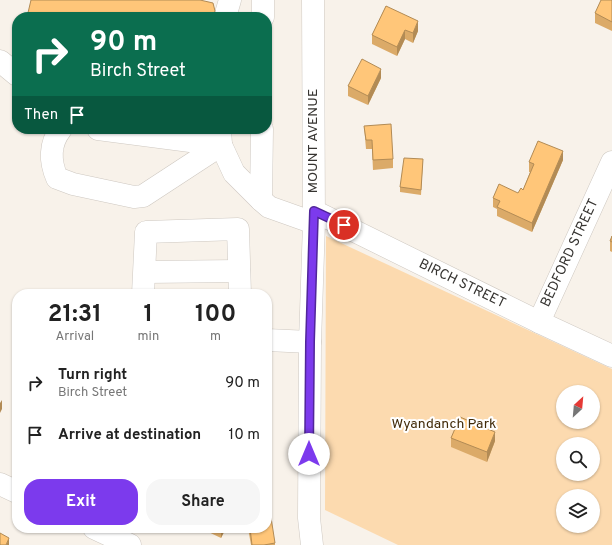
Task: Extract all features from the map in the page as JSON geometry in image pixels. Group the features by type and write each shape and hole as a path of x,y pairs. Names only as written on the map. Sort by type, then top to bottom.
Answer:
{"street":[{"path":"226,12 230,0"},
{"path":"263,12 264,0"},
{"name":"MOUNT AVENUE","path":"312,545 309,518 310,342 314,217 313,0"},
{"path":"0,61 12,71"},
{"path":"58,134 52,151 52,165 57,178 73,184 134,197 144,196 221,137"},
{"path":"175,134 221,137"},
{"path":"261,200 262,134"},
{"name":"BIRCH STREET","path":"221,137 234,173 268,207 314,217 612,356"},
{"name":"BEDFORD STREET","path":"539,322 612,162"},
{"path":"144,289 146,232 238,229 240,289"},
{"path":"145,272 239,272"},
{"path":"272,340 310,342"},
{"path":"0,484 12,490"},
{"path":"105,533 130,545"}],"green space":[{"name":"Wyandanch Park","path":"326,236 612,369 612,545 398,545 325,510"}],"building":[{"path":"31,0 200,0 213,3 215,11 215,12 28,12"},
{"path":"601,0 612,0 612,22 595,13"},
{"path":"386,6 418,21 413,33 405,30 397,47 372,35"},
{"path":"362,59 381,69 368,96 348,86"},
{"path":"391,124 393,159 373,160 372,140 366,140 364,126"},
{"path":"538,141 563,151 532,223 497,207 500,201 493,198 499,184 518,193 521,188 523,190 534,164 529,162"},
{"path":"404,158 423,159 421,190 400,187"},
{"path":"460,417 495,432 487,452 451,438"},
{"path":"272,524 275,543 252,545 251,533 272,533"},
{"path":"0,533 9,538 6,545 0,545"}],"route":[{"path":"309,454 310,342 314,211 344,225"}]}
